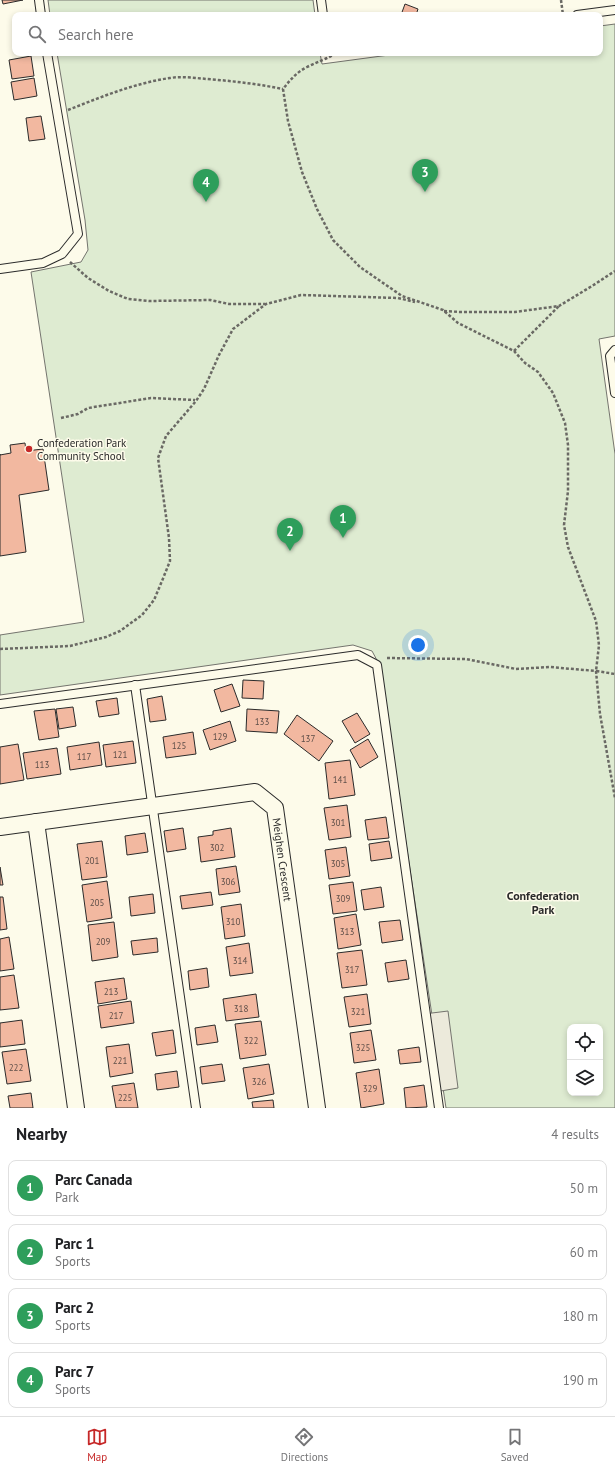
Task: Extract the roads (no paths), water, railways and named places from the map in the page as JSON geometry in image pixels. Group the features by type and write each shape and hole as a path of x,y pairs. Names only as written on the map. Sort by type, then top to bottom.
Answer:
{"street":[{"name":"Meighen Crescent","path":"0,827 255,792 275,808 317,1108"},
{"path":"36,822 76,1108"}],"lane":[{"path":"39,0 41,12"},
{"path":"321,0 323,12"},
{"path":"600,12 615,10"},
{"path":"0,269 43,263 62,254 78,234 56,115 47,56"},
{"path":"615,350 610,356 615,392"},
{"path":"0,704 358,655 377,665 439,1108"},
{"path":"135,685 196,1108"}],"place":[{"name":"Parc 2","path":"425,192"},
{"name":"Parc 7","path":"206,202"},
{"name":"Confederation Park Community School","path":"29,449"},
{"name":"Parc Canada","path":"343,538"},
{"name":"Parc 1","path":"290,551"}],"district":[{"name":"Confederation Park","path":"543,902"}]}
